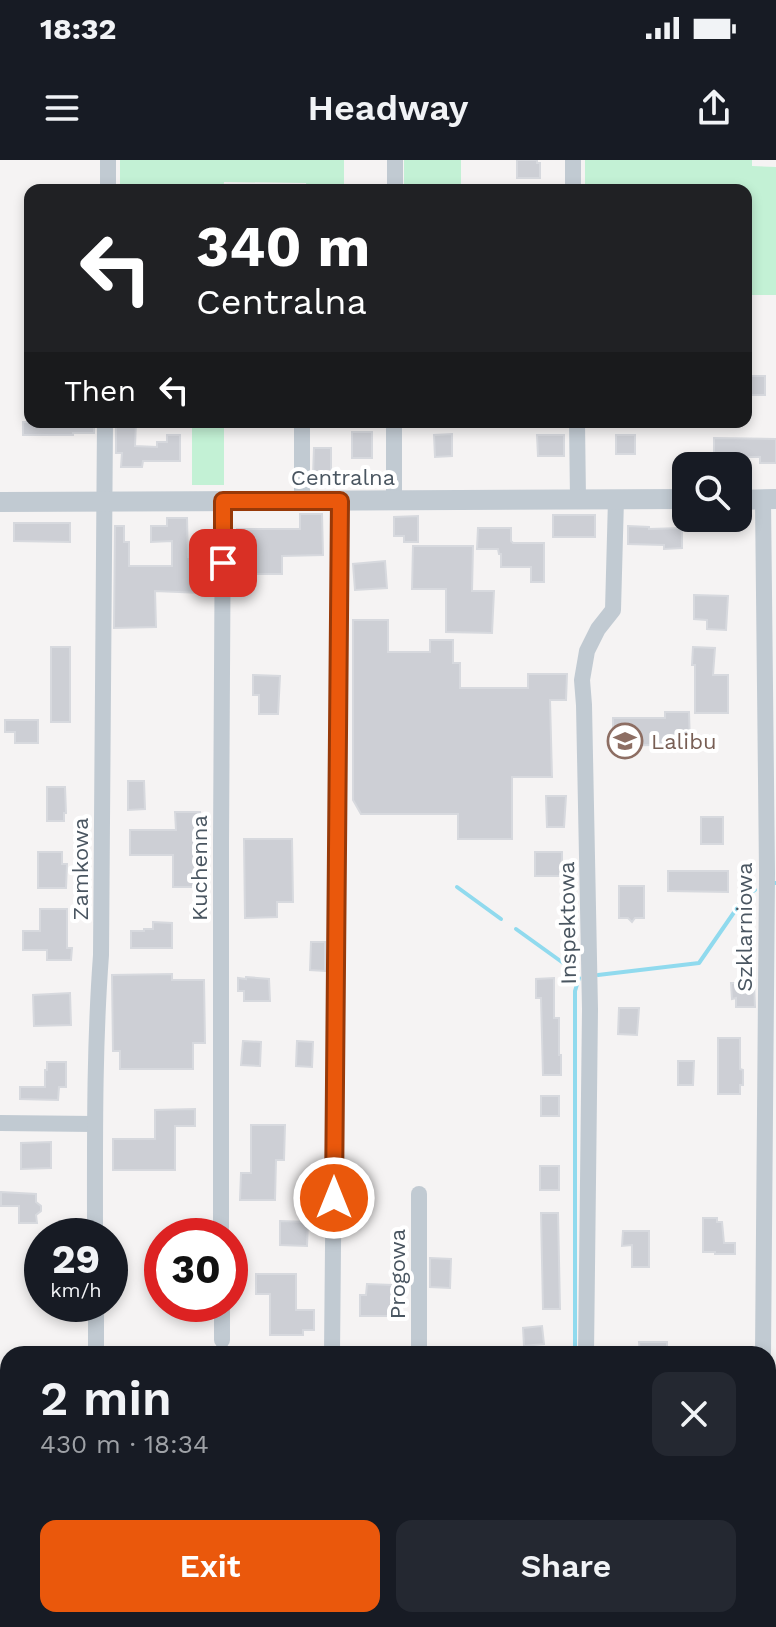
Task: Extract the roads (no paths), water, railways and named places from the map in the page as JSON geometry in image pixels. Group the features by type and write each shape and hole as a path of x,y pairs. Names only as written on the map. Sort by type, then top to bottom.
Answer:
{"street":[{"path":"108,160 108,184"},
{"path":"395,160 395,184"},
{"path":"573,160 573,184"},
{"name":"Zamkowa","path":"95,1218 94,1124 101,955 105,428"},
{"path":"302,428 302,500"},
{"path":"394,428 394,501"},
{"path":"577,428 578,499"},
{"name":"Inspektowa","path":"586,1346 590,1009 582,680 587,651 598,629 613,610 616,499"},
{"name":"Centralna","path":"0,502 672,499"},
{"name":"Szklarniowa","path":"763,1346 770,500"},
{"name":"Kuchenna","path":"221,1218 223,501"},
{"path":"332,1346 340,501"},
{"path":"0,1123 94,1124"},
{"name":"Progowa","path":"419,1194 419,1346"},
{"path":"96,1322 96,1346"},
{"path":"222,1322 222,1340"}],"waterway":[{"path":"457,887 501,919"},
{"path":"598,975 699,963 746,895 755,890"},
{"path":"516,929 566,965"},
{"path":"575,1346 575,991 579,978"}],"place":[{"name":"Lalibu","path":"625,741"}]}
